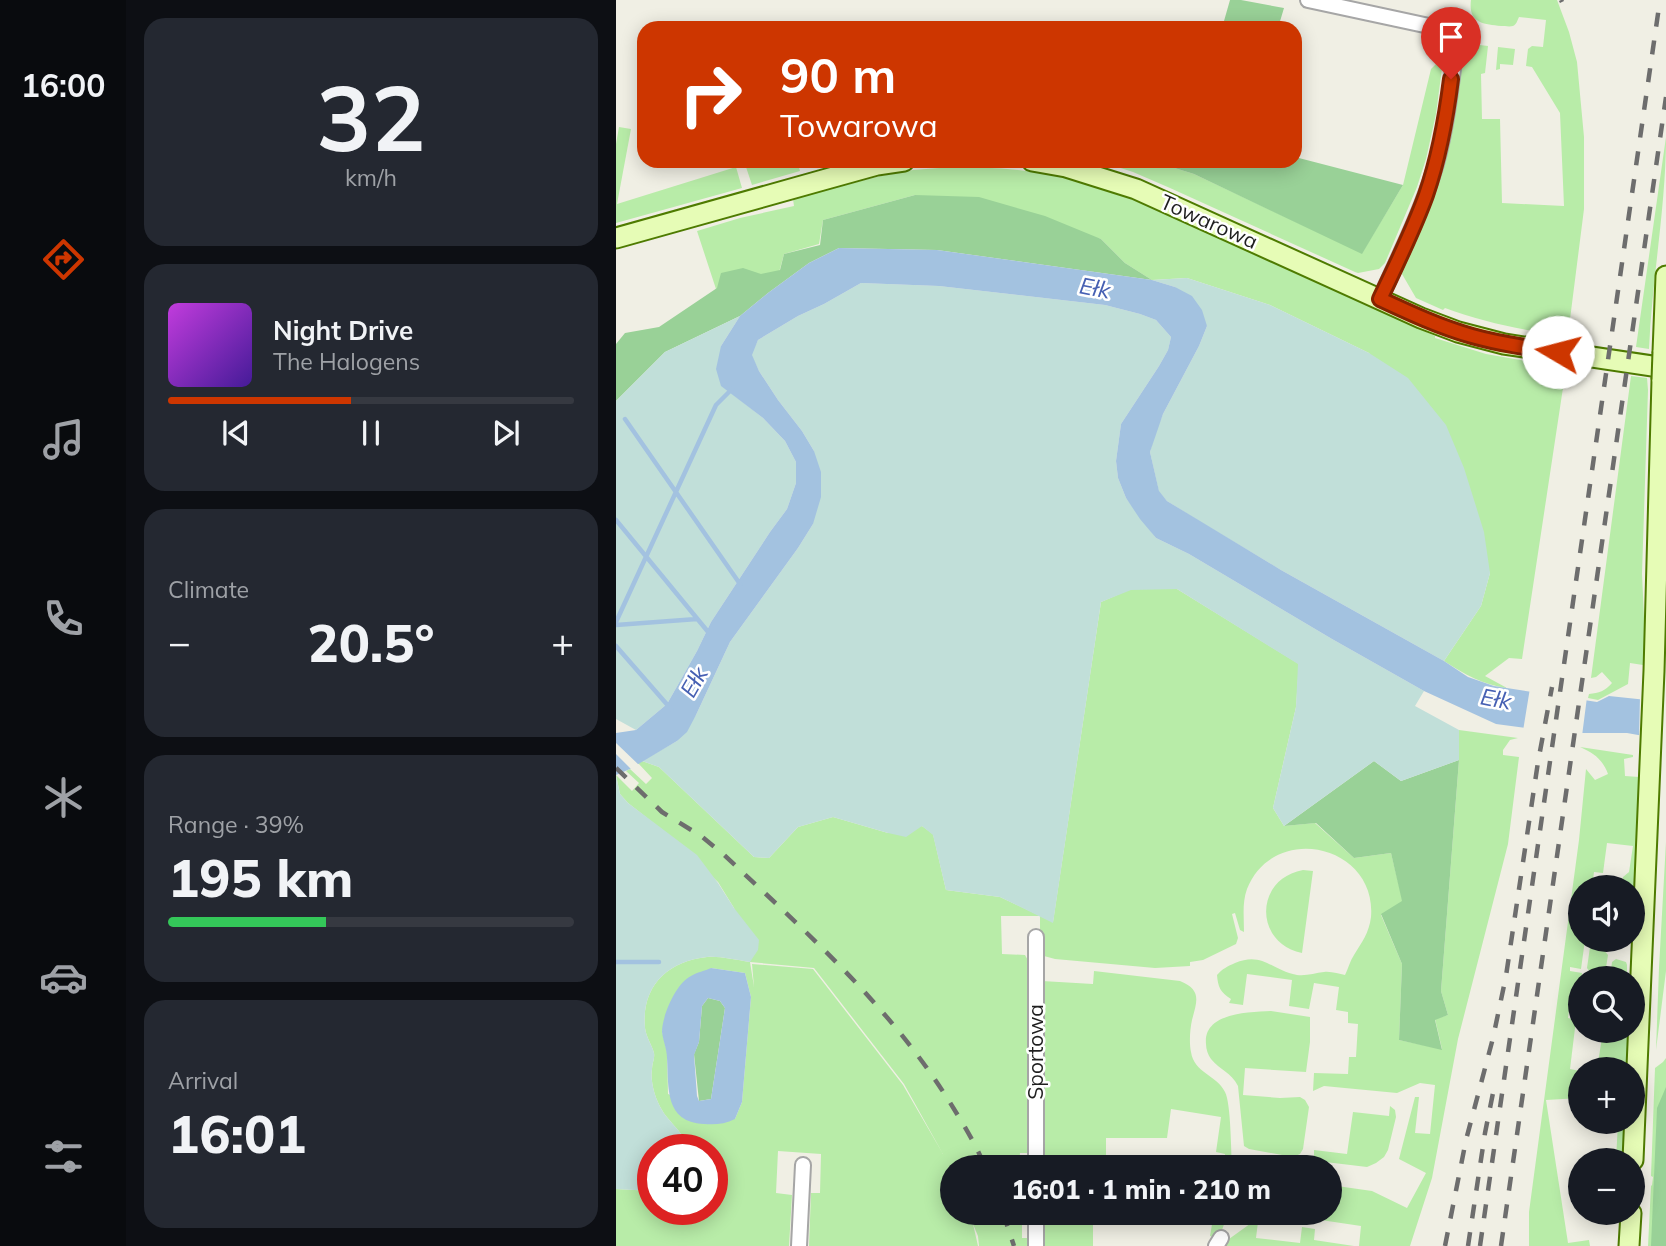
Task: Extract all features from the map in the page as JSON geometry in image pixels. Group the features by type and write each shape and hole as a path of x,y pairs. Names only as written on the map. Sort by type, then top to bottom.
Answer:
{"street":[{"path":"1308,0 1458,30 1446,116 1436,163 1419,214 1380,299"},
{"path":"616,238 869,168"},
{"name":"Towarowa","path":"1069,168 1136,189 1441,326 1493,342 1664,366"},
{"path":"1633,1148 1640,951 1661,532 1666,276"},
{"name":"Sportowa","path":"1036,937 1036,1155"},
{"path":"799,1246 803,1165"},
{"path":"1036,1225 1036,1246"},
{"path":"1629,1246 1630,1225"}],"green space":[{"path":"1230,0 1284,8 1280,21 1224,21"},
{"path":"1471,0 1557,0 1569,32 1577,62 1584,137 1584,209 1568,335 1521,329 1445,308 1443,310 1416,298 1402,274 1443,168 1463,56 1471,44 1488,46 1485,73 1481,74 1482,119 1500,119 1502,203 1564,206 1560,113 1532,67 1526,66 1528,49 1532,46 1543,47 1546,20 1519,17 1513,26 1483,23 1474,18"},
{"path":"1428,37 1439,42 1444,53 1436,114 1417,187 1385,263 1379,269 1355,272 1121,168 1175,168 1194,174 1362,253 1403,185 1431,69 1437,63 1439,51"},
{"path":"1498,47 1515,49 1513,65 1500,64 1500,69 1496,70"},
{"path":"619,127 631,129 617,204 733,168 736,168 742,188 616,223 616,144"},
{"path":"1666,137 1664,190 1649,349 1636,347"},
{"path":"1302,159 1403,185 1362,254 1194,174 1175,168 1302,168"},
{"path":"746,168 799,168 800,171 752,185"},
{"path":"976,168 1033,172 1100,188 1153,208 1435,338 1486,354 1566,368 1522,659 1509,658 1485,676 1507,688 1474,678 1444,661 1481,606 1490,573 1369,353 1270,305 1187,278 1152,280 1125,263 1101,239 915,195 823,220 819,244 784,254 778,276 716,289 697,231 794,206 793,199 913,170"},
{"path":"915,195 979,197 1045,216 1101,239 1125,263 1152,280 937,250 839,248 809,263 740,316 665,352 616,401 616,344 625,333 659,327 717,288 721,273 743,268 761,274 780,270 784,254 820,245 823,220"},
{"path":"1631,376 1647,378 1648,390 1642,574 1645,638 1643,665 1630,663 1628,684 1598,700 1588,698 1589,694 1602,691 1612,683 1602,672 1591,678"},
{"path":"1131,589 1177,589 1299,664 1296,707 1273,808 1284,826 1315,823 1354,858 1391,853 1403,902 1381,915 1402,964 1399,1040 1442,1049 1435,1019 1448,1015 1441,991 1459,730 1518,738 1510,740 1503,750 1503,755 1519,757 1508,844 1458,1039 1432,1178 1410,1246 1359,1246 1361,1226 1342,1223 1342,1187 1372,1191 1407,1208 1426,1173 1399,1159 1415,1097 1419,1097 1415,1133 1430,1134 1435,1085 1420,1083 1397,1093 1324,1086 1313,1091 1314,1073 1348,1074 1349,1057 1356,1057 1358,1024 1348,1023 1348,1012 1336,1010 1339,987 1314,983 1309,1009 1289,1006 1292,980 1247,974 1243,1005 1229,1003 1231,999 1218,983 1217,975 1223,969 1253,959 1297,975 1327,972 1345,975 1369,928 1369,892 1358,873 1342,859 1321,850 1300,849 1279,855 1260,868 1245,894 1244,932 1240,930 1235,913 1232,914 1238,938 1236,944 1203,960 1190,962 1190,966 1155,968 1055,959 1044,956 1040,950 1040,916 1001,916 1002,954 1025,955 1030,964 1032,1153 940,1155 940,1225 973,1225 978,1246 809,1246 811,1193 820,1193 821,1154 778,1151 776,1193 792,1195 789,1246 616,1246 616,1189 637,1190 637,1225 728,1225 728,1134 681,1134 665,1115 654,1090 654,1053 645,1028 645,1013 652,989 669,970 680,964 707,957 750,962 734,908 718,882 628,803 620,794 616,775 632,791 639,783 626,771 630,769 646,784 652,778 638,763 642,761 659,767 754,857 769,858 798,827 833,817 888,833 922,826 933,834 946,890 1000,897 1053,922 1101,602","holes":["750,962 814,968 904,1084 943,1154 903,1085 813,969 752,964 754,987","711,968 745,973 751,997 742,1102 735,1119 668,1094 667,1052 662,1031"]},
{"path":"1580,747 1633,755 1624,759 1625,776 1639,777 1636,875 1625,875 1629,872 1633,846 1607,843 1603,873 1574,875 1586,769 1595,780 1608,774 1590,752"},
{"path":"1459,760 1441,991 1448,1015 1435,1020 1442,1050 1399,1040 1402,964 1381,914 1402,901 1391,853 1354,858 1316,823 1284,826 1374,761 1401,781"},
{"path":"1666,842 1666,971 1656,1050 1659,968"},
{"path":"1303,870 1313,871 1302,953 1286,947 1275,937 1268,925 1266,911 1268,898 1275,885 1287,876"},
{"path":"1568,922 1568,952 1583,952 1581,966 1568,966 1568,1043 1573,1043 1571,1057 1568,1057 1568,1099 1546,1100 1568,1243 1589,1240 1590,1246 1529,1246 1529,1212"},
{"path":"1589,952 1605,952 1608,955 1606,966 1587,966"},
{"path":"1616,959 1626,962 1627,966 1612,966"},
{"path":"1094,971 1180,981 1192,988 1196,1002 1191,1024 1191,1052 1196,1065 1225,1092 1230,1117 1232,1155 1216,1152 1221,1117 1171,1109 1167,1138 1106,1138 1106,1155 1044,1155 1042,981 1093,984"},
{"path":"708,998 720,1001 725,1008 711,1099 699,1101 694,1054 699,1042 702,1006"},
{"path":"1271,1011 1310,1017 1306,1072 1245,1068 1243,1095 1300,1097 1305,1100 1309,1107 1303,1149 1298,1155 1282,1155 1244,1146 1238,1086 1232,1077 1211,1059 1206,1048 1207,1034 1212,1026 1219,1020 1240,1014"},
{"path":"1601,1043 1630,1043 1630,1057 1599,1057"},
{"path":"1666,1058 1666,1246 1648,1246 1653,1177 1655,1068"},
{"path":"1666,1087 1666,1246 1651,1246 1657,1108"},
{"path":"1390,1106 1395,1110 1396,1117 1388,1150 1376,1163 1367,1167 1342,1164 1342,1155 1314,1155 1314,1150 1347,1154 1353,1112 1389,1116"},
{"path":"1617,1134 1627,1134 1626,1148 1617,1148"},
{"path":"973,1225 1022,1225 1022,1238 1032,1238 1032,1246 979,1246"},
{"path":"1044,1225 1093,1225 1093,1246 1044,1246"},
{"path":"1212,1225 1224,1225 1222,1230 1213,1237 1210,1236"},
{"path":"1248,1225 1258,1225 1256,1238 1300,1243 1302,1227 1315,1229 1314,1240 1354,1246 1224,1246"}],"shaded area":[{"path":"1187,278 1270,305 1369,353 1408,378 1446,425 1464,468 1484,532 1490,573 1481,606 1444,661 1281,570 1167,501 1159,492 1150,452 1155,433 1207,326 1175,287 1152,280"},
{"path":"861,283 939,286 1105,305 1156,320 1171,337 1168,350 1159,366 1121,424 1116,461 1118,478 1126,498 1156,538 1189,554 1424,691 1415,706 1459,730 1459,760 1401,781 1374,761 1284,826 1273,808 1296,707 1298,664 1177,589 1131,590 1101,602 1053,923 1000,897 946,890 933,835 922,826 906,837 833,817 798,827 769,858 754,857 659,767 642,761 677,741 696,715 730,642 813,524 814,451 778,400 751,355 758,340"},
{"path":"740,316 721,346 721,385 763,418 785,441 796,462 796,483 787,509 711,622 667,704 636,730 616,719 616,401 665,352"},
{"path":"616,776 620,794 628,803 697,855 759,940 758,950 750,962 712,957 693,960 669,970 652,989 647,1000 645,1028 654,1053 654,1090 665,1115 681,1134 637,1134 637,1190 616,1189"}],"water":[{"name":"Ełk","path":"839,248 937,250 1152,280 1192,296 1202,310 1207,326 1163,414 1150,452 1159,491 1167,501 1468,677 1494,686 1597,702 1609,696 1666,702 1666,740 1627,733 1583,733 1496,724 1424,691 1189,554 1156,538 1126,498 1118,478 1116,461 1121,424 1168,350 1171,337 1156,320 1105,305 939,286 861,283 758,340 752,355 759,371 802,431 814,451 821,472 821,497 813,524 730,642 687,732 677,741 616,775 616,733 636,730 667,704 711,622 787,509 796,483 796,462 785,441 763,418 721,386 716,369 721,346 740,316 809,263"},
{"path":"711,968 745,973 751,997 742,1102 735,1119 724,1123 704,1124 691,1122 675,1110 669,1091 667,1055 662,1032 667,1009 680,985 693,975","holes":["708,998 720,1001 725,1008 711,1099 699,1101 694,1055 699,1042 702,1006"]}],"pier":[{"path":"1530,688 1587,697 1582,736 1523,731"},
{"path":"1640,697 1666,699 1666,743 1639,739"},
{"path":"616,743 640,766 633,771 616,754"}],"waterway":[{"path":"616,622 716,405 732,389"},
{"path":"625,419 740,584"},
{"path":"616,520 709,633"},
{"path":"616,625 697,619"},
{"path":"616,646 671,709"},
{"path":"616,962 659,962"}],"railway":[{"path":"1480,1246 1660,0"},
{"path":"1501,1246 1666,97"},
{"path":"1445,1246 1466,1140 1506,976 1552,687"},
{"path":"616,768 662,812 701,836 722,853 844,970 900,1033 925,1066 964,1125 979,1155"},
{"path":"1468,1246 1494,1088"},
{"path":"1007,1225 1014,1246"}],"route":[{"path":"1451,79 1441,142 1430,183 1380,299 1441,326 1493,342 1558,352"}]}
